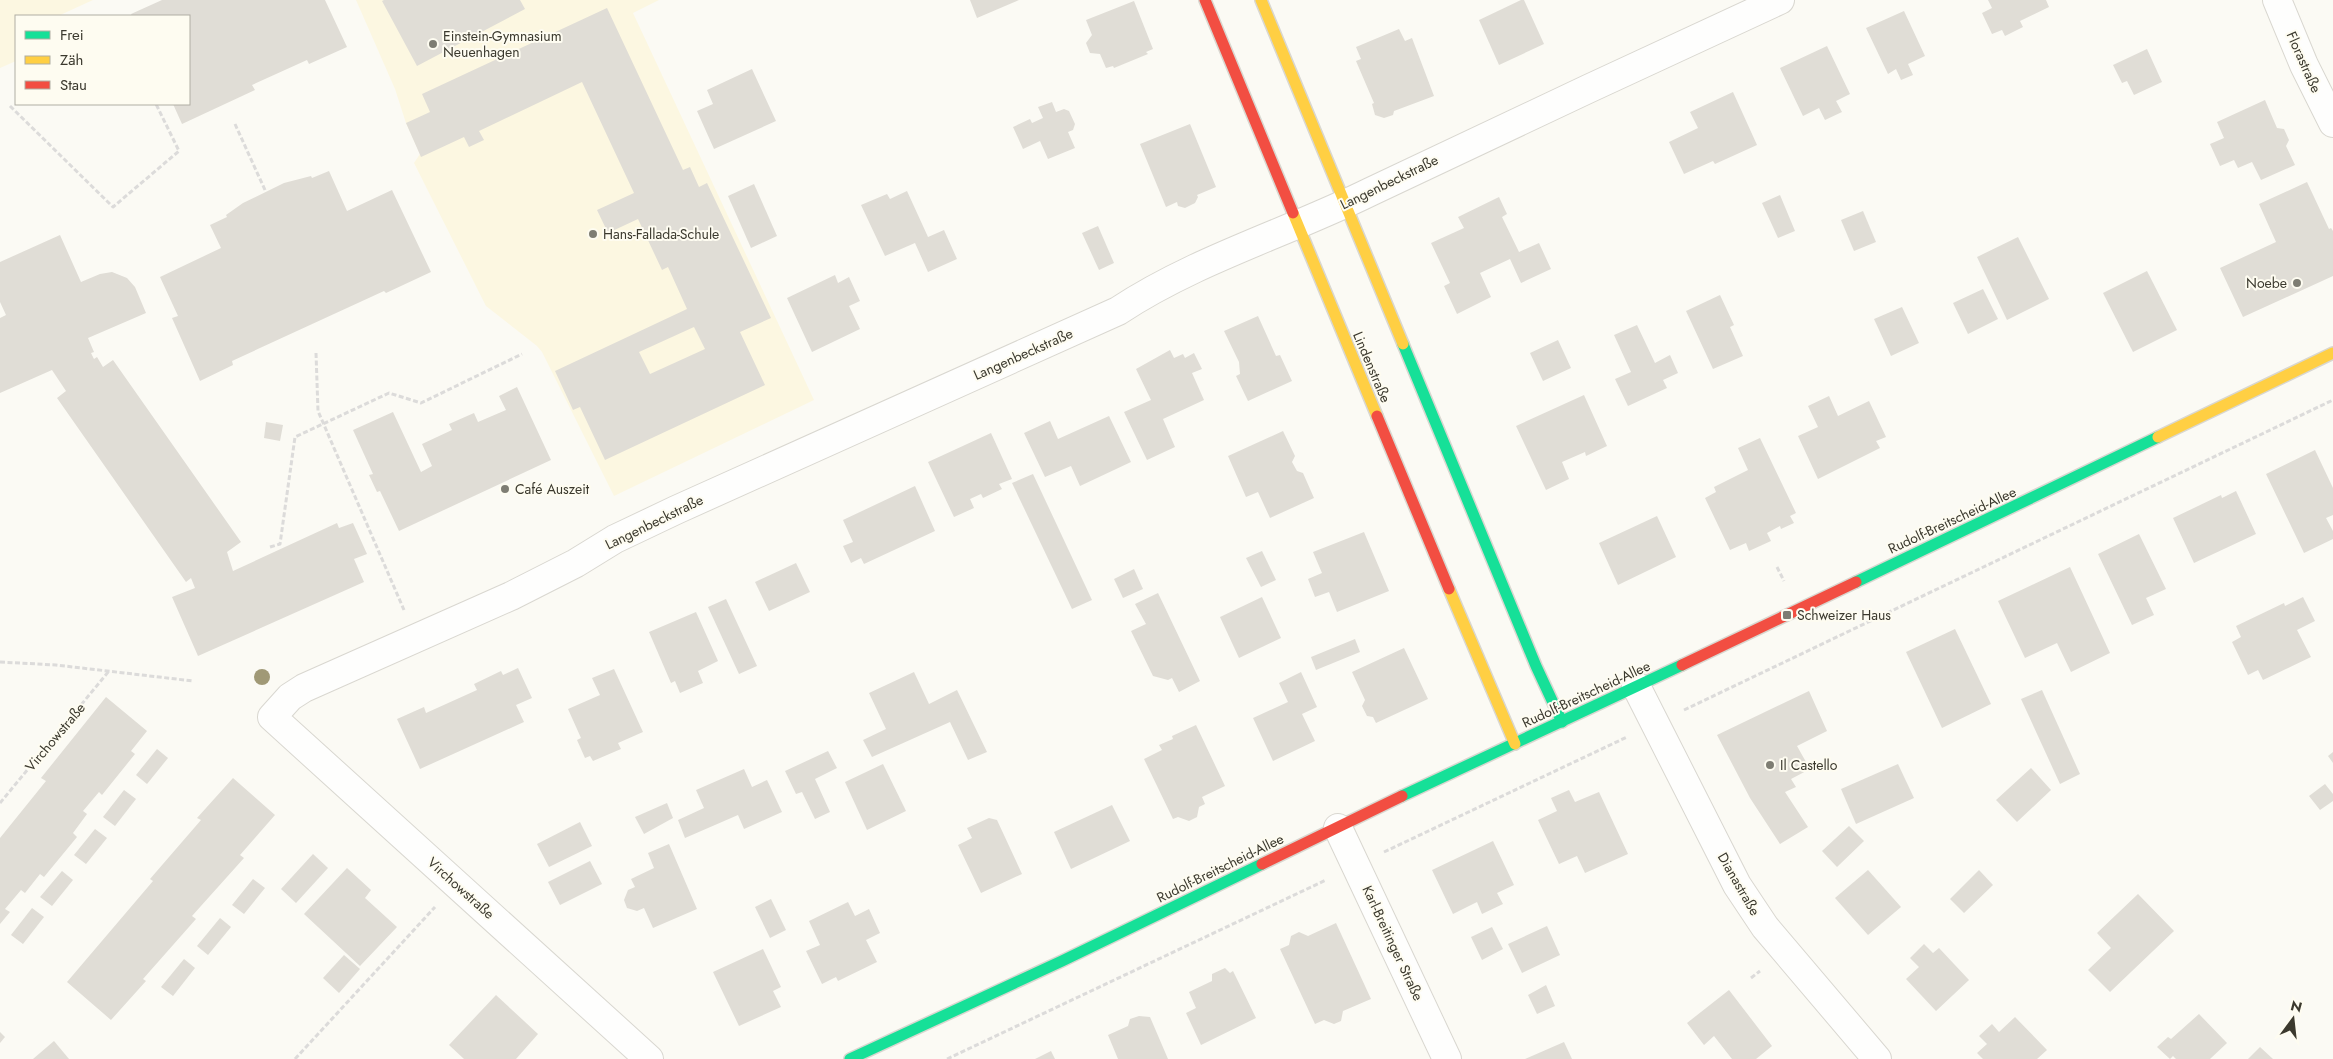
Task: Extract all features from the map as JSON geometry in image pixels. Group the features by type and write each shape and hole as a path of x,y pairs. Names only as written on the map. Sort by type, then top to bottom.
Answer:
{"street":[{"name":"Lindenstraße","path":"1205,0 1297,225 1515,744"},
{"path":"1261,0 1541,679 1562,722"},
{"name":"Langenbeckstraße","path":"272,717 290,697 304,688 511,596 576,563 615,539 1118,311 1152,289 1345,204 1471,142 1780,0"},
{"name":"Florastraße","path":"2277,0 2304,66 2333,123"},
{"name":"Rudolf-Breitscheid-Allee","path":"850,1059 1062,961 2333,353"},
{"name":"Dianastraße","path":"1636,686 1737,885 1765,928 1872,1058"},
{"name":"Virchowstraße","path":"272,717 649,1059"},
{"name":"Karl-Breitinger Straße","path":"1338,828 1447,1059"}],"path":[{"path":"10,106 113,207 178,151 156,105"},
{"path":"235,124 265,190"},
{"path":"316,353 318,411 417,639"},
{"path":"270,547 280,544 295,437 389,393 421,403 522,354"},
{"path":"0,662 109,671 143,677 193,681"},
{"name":"Virchowstraße","path":"0,803 109,671"},
{"path":"295,1059 456,884"}],"shaded area":[{"path":"0,0 93,0 60,15 15,15 15,61 0,68"},
{"name":"Hans-Fallada-Schule","path":"356,0 659,0 633,13 814,400 614,496 542,352 486,306 414,163 420,154 406,123 395,89"}],"building":[{"path":"162,0 325,0 347,47 309,64 307,60 252,85 255,90 182,124 173,105 190,105 190,15 131,14"},
{"path":"520,0 525,9 417,66 382,1"},
{"path":"970,0 1019,0 977,18"},
{"path":"1524,0 1544,44 1499,65 1479,20"},
{"path":"1988,0 2046,0 2049,7 2020,21 2023,27 2005,36 2002,30 1992,34 1982,13 1992,8"},
{"path":"1134,1 1153,49 1146,52 1148,54 1114,68 1113,66 1106,68 1100,54 1090,53 1086,43 1092,35 1086,20"},
{"path":"607,8 683,170 690,167 699,187 707,183 771,318 740,332 765,385 605,460 580,407 573,410 555,371 687,309 668,267 662,270 638,219 608,233 597,210 634,193 582,82 479,131 484,140 469,147 464,137 421,157 406,123 430,112 422,94","holes":["694,327 705,349 650,374 639,352"]},
{"path":"1904,11 1925,56 1908,64 1913,75 1901,80 1896,69 1888,74 1866,28"},
{"path":"1399,29 1405,41 1412,38 1434,96 1394,111 1393,115 1384,118 1375,115 1372,104 1374,103 1356,61 1361,59 1356,47"},
{"path":"1827,46 1850,94 1836,101 1842,112 1825,120 1819,108 1803,116 1780,68"},
{"path":"2147,49 2162,82 2134,95 2127,81 2122,83 2113,65"},
{"path":"752,69 776,121 714,149 697,111 713,104 707,90"},
{"path":"1733,92 1757,145 1715,164 1713,161 1684,174 1669,142 1698,128 1690,112"},
{"path":"2265,100 2277,128 2284,129 2289,140 2286,146 2295,165 2261,180 2252,162 2238,168 2234,160 2220,166 2210,144 2224,138 2217,122"},
{"path":"1052,102 1056,112 1064,109 1069,111 1075,124 1073,130 1068,132 1075,148 1048,159 1040,141 1023,149 1013,127 1030,119 1032,123 1043,118 1038,107"},
{"path":"1190,124 1216,187 1197,195 1195,203 1185,208 1178,206 1177,202 1166,207 1140,144"},
{"path":"329,171 347,211 392,190 431,272 386,293 384,291 232,361 233,365 200,381 172,318 178,316 160,277 221,248 210,225 227,217 226,215 243,203 284,183 311,176 312,178"},
{"path":"2307,182 2329,229 2331,228 2333,231 2333,276 2243,317 2220,268 2276,242 2259,204"},
{"path":"754,184 777,236 751,248 728,196"},
{"path":"907,191 928,237 944,230 957,259 928,272 915,243 885,256 861,205 887,194 890,199"},
{"path":"1780,195 1795,231 1778,238 1762,203"},
{"path":"1499,197 1507,214 1502,217 1519,252 1539,243 1551,269 1521,283 1510,259 1480,273 1491,297 1457,314 1444,286 1450,283 1431,243 1464,228 1458,217"},
{"path":"1863,211 1876,242 1854,251 1841,220"},
{"path":"1098,226 1114,263 1099,270 1082,233"},
{"path":"60,235 81,282 100,274 112,272 127,278 135,287 146,313 88,338 94,352 91,353 94,359 97,357 103,367 113,360 241,542 227,552 233,571 337,523 339,528 353,523 367,554 354,559 364,582 198,656 172,597 195,588 191,578 186,582 57,398 66,391 52,370 0,393 0,318 6,315 0,302 0,262"},
{"path":"2018,237 2049,299 2007,320 1977,257"},
{"path":"2147,271 2177,330 2133,352 2103,293"},
{"path":"835,275 838,283 849,277 860,301 849,306 860,329 812,352 787,298"},
{"path":"1983,289 1998,319 1968,334 1953,303"},
{"path":"1720,295 1734,325 1730,327 1743,356 1713,369 1686,311"},
{"path":"1902,307 1919,343 1891,356 1874,319"},
{"path":"1258,316 1276,356 1280,355 1292,381 1248,401 1236,376 1240,374 1239,362 1224,331"},
{"path":"1637,325 1655,363 1670,355 1678,373 1663,380 1667,388 1628,406 1615,379 1631,372 1614,335"},
{"path":"1558,340 1571,368 1543,381 1530,353"},
{"path":"1170,350 1174,358 1183,354 1185,358 1194,353 1202,369 1192,373 1204,400 1163,419 1175,447 1147,460 1124,412 1151,400 1136,369"},
{"path":"517,387 551,460 399,531 380,491 377,492 369,475 373,474 353,430 393,412 421,472 432,466 422,444 452,430 449,424 474,413 478,422 506,410 499,396"},
{"path":"1584,395 1607,446 1586,456 1585,452 1562,462 1569,479 1546,490 1516,426"},
{"path":"1829,396 1838,416 1869,401 1886,437 1876,441 1880,448 1818,479 1798,436 1818,427 1808,406"},
{"path":"1109,416 1131,462 1080,486 1071,466 1045,477 1024,433 1050,421 1058,439"},
{"path":"266,422 283,425 280,441 264,438"},
{"path":"1283,431 1295,456 1292,462 1297,471 1303,473 1314,498 1270,518 1258,492 1246,497 1228,456"},
{"path":"991,433 1012,479 999,484 1002,489 983,498 981,494 970,499 974,508 954,517 928,462"},
{"path":"1760,438 1796,513 1790,516 1794,523 1781,529 1780,526 1767,533 1771,541 1749,551 1746,543 1730,550 1705,498 1716,492 1714,487 1748,470 1738,448"},
{"path":"2315,450 2333,488 2333,515 2326,518 2333,531 2333,539 2304,553 2266,474"},
{"path":"1033,474 1092,600 1072,609 1012,483"},
{"path":"915,486 935,531 864,564 861,558 851,563 843,546 853,542 843,520"},
{"path":"2236,491 2256,534 2194,563 2173,518 2221,495 2222,498"},
{"path":"1657,516 1676,557 1618,585 1599,543"},
{"path":"1364,532 1389,591 1337,612 1329,592 1315,597 1308,579 1322,573 1313,552"},
{"path":"2139,534 2166,589 2146,598 2154,615 2132,625 2098,554"},
{"path":"1262,551 1276,580 1261,587 1246,558"},
{"path":"796,563 810,592 769,611 755,582"},
{"path":"2070,567 2110,653 2071,672 2057,643 2025,658 1998,601"},
{"path":"1134,569 1143,589 1123,598 1114,579"},
{"path":"1158,593 1200,681 1179,692 1172,678 1168,680 1153,676 1131,631 1146,624 1135,604"},
{"path":"1262,597 1281,638 1239,658 1220,617"},
{"path":"2303,597 2315,621 2297,630 2311,657 2263,680 2258,670 2248,675 2232,642 2241,637 2236,626 2284,603 2285,606"},
{"path":"726,599 757,666 739,674 708,607"},
{"path":"696,612 718,661 698,671 703,683 680,693 675,681 671,683 649,632"},
{"path":"1955,629 1991,704 1942,728 1906,652"},
{"path":"1355,639 1360,652 1316,670 1311,657"},
{"path":"1404,648 1428,699 1376,723 1373,717 1367,716 1362,706 1365,700 1352,672"},
{"path":"518,668 532,698 516,705 524,722 420,769 397,719 424,707 426,713 477,690 474,684 501,671 503,675"},
{"path":"614,669 643,732 618,743 621,749 593,761 590,756 585,758 577,740 581,738 568,709 600,695 592,678"},
{"path":"914,672 929,704 957,690 987,752 968,760 950,722 872,757 863,740 886,729 869,693"},
{"path":"1301,672 1317,707 1302,714 1315,741 1273,761 1253,718 1288,702 1279,683"},
{"path":"2042,690 2080,774 2060,784 2021,699"},
{"name":"Il Castello","path":"1809,691 1827,731 1797,746 1810,769 1791,779 1796,787 1785,792 1808,827 1780,844 1750,798 1717,735"},
{"path":"106,697 147,731 131,751 135,754 102,795 99,792 83,811 87,814 73,833 77,837 44,877 40,874 25,893 21,890 5,909 10,912 0,924 0,838 46,781 41,778"},
{"path":"1196,725 1225,786 1202,797 1205,804 1199,807 1197,817 1189,821 1178,817 1173,819 1144,759 1162,750 1159,745 1173,739 1172,736"},
{"path":"157,749 168,758 147,784 136,775"},
{"path":"828,751 837,768 815,779 830,812 815,819 802,792 796,794 785,771"},
{"path":"2333,752 2333,763 2328,756"},
{"path":"883,764 906,811 867,830 845,782"},
{"path":"1898,764 1914,798 1856,824 1841,789"},
{"path":"2031,768 2051,790 2017,822 1996,800"},
{"path":"744,769 752,787 767,780 782,812 744,829 738,815 685,838 678,820 704,808 696,790"},
{"path":"233,778 275,815 240,855 244,858 192,916 196,919 143,979 146,981 111,1020 67,982 153,881 150,879 201,820 197,818"},
{"path":"2325,784 2333,794 2333,801 2320,810 2309,796"},
{"path":"124,790 136,799 115,826 103,817"},
{"path":"1569,790 1575,802 1599,792 1628,854 1585,873 1577,856 1559,864 1538,820 1557,811 1551,798"},
{"path":"667,803 673,818 644,834 635,817"},
{"path":"1112,805 1130,841 1071,869 1054,832"},
{"path":"989,818 997,820 1022,874 981,893 958,845 972,838 967,828"},
{"path":"580,822 592,846 549,867 537,844"},
{"path":"1849,826 1864,841 1837,867 1822,851"},
{"path":"95,829 107,838 86,864 74,855"},
{"path":"1493,841 1514,885 1497,893 1503,904 1482,914 1477,902 1453,914 1432,870"},
{"path":"669,844 697,909 653,928 644,908 637,911 627,908 624,900 628,890 635,887 631,879 654,868 648,853"},
{"path":"313,854 328,868 296,903 281,889"},
{"path":"590,861 602,884 560,905 548,882"},
{"path":"347,868 371,890 365,898 397,927 360,966 304,914"},
{"path":"1868,870 1901,907 1868,935 1835,898"},
{"path":"1979,870 1993,885 1964,913 1950,899"},
{"path":"62,871 73,880 52,906 40,897"},
{"path":"253,879 265,888 244,914 232,905"},
{"path":"2138,894 2174,931 2110,992 2088,970 2111,948 2097,933"},
{"path":"771,899 786,930 770,938 755,907"},
{"path":"848,902 855,916 869,909 880,933 866,940 877,962 838,981 836,977 822,984 806,951 820,945 809,921"},
{"path":"32,908 44,917 23,944 11,935"},
{"path":"220,918 231,927 208,955 197,946"},
{"path":"1336,923 1371,999 1343,1011 1341,1021 1334,1024 1324,1020 1315,1024 1280,949 1289,945 1291,936 1299,932 1308,936"},
{"path":"1547,926 1560,955 1522,973 1508,944"},
{"path":"1492,927 1503,949 1482,960 1471,937"},
{"path":"1924,944 1933,953 1939,948 1969,980 1936,1011 1906,979 1919,967 1910,958"},
{"path":"763,949 781,987 773,991 781,1007 739,1026 713,972"},
{"path":"344,955 360,969 339,993 323,978"},
{"path":"184,959 195,968 173,996 161,987"},
{"path":"1225,968 1230,973 1233,971 1256,1018 1201,1045 1186,1013 1196,1008 1189,992 1212,981 1212,974"},
{"path":"1546,985 1555,1006 1537,1014 1528,995"},
{"path":"1729,990 1772,1046 1756,1059 1732,1059 1714,1036 1704,1045 1687,1023"},
{"path":"496,995 538,1034 516,1059 464,1059 449,1045"},
{"path":"2199,1014 2227,1043 2210,1059 2176,1059 2173,1056 2170,1059 2157,1047 2168,1037 2171,1039"},
{"path":"1139,1016 1150,1017 1168,1059 1118,1059 1108,1035 1128,1026 1130,1019"},
{"path":"2015,1017 2047,1050 2037,1059 1983,1059 1977,1053 1987,1044 1979,1036 1992,1024 1999,1032"},
{"path":"0,1032 5,1037 0,1043"},
{"path":"54,1041 69,1059 33,1059"},
{"path":"1564,1042 1572,1059 1525,1059"},
{"path":"2260,1047 2273,1059 2248,1059"},
{"path":"1051,1051 1055,1059 1035,1059"}],"traffic: fast":[{"path":"1403,344 1536,666 1562,722"},
{"path":"1856,582 2158,437"},
{"path":"1402,796 1682,665"},
{"path":"850,1059 1062,961 1262,864"}],"traffic: slow":[{"path":"1261,0 1403,344"},
{"path":"1293,213 1377,416"},
{"path":"2158,437 2333,353"},
{"path":"1449,589 1515,744"}],"traffic: jam":[{"path":"1205,0 1293,213"},
{"path":"1377,416 1449,589"},
{"path":"1682,665 1856,582"},
{"path":"1262,864 1402,796"}],"place":[{"name":"Einstein-Gymnasium Neuenhagen","path":"433,44"},
{"name":"Hans-Fallada-Schule","path":"593,234"},
{"name":"Noebe","path":"2297,283"},
{"name":"Café Auszeit","path":"505,489"},
{"name":"Schweizer Haus","path":"1787,615"},
{"name":"Il Castello","path":"1770,765"}]}
